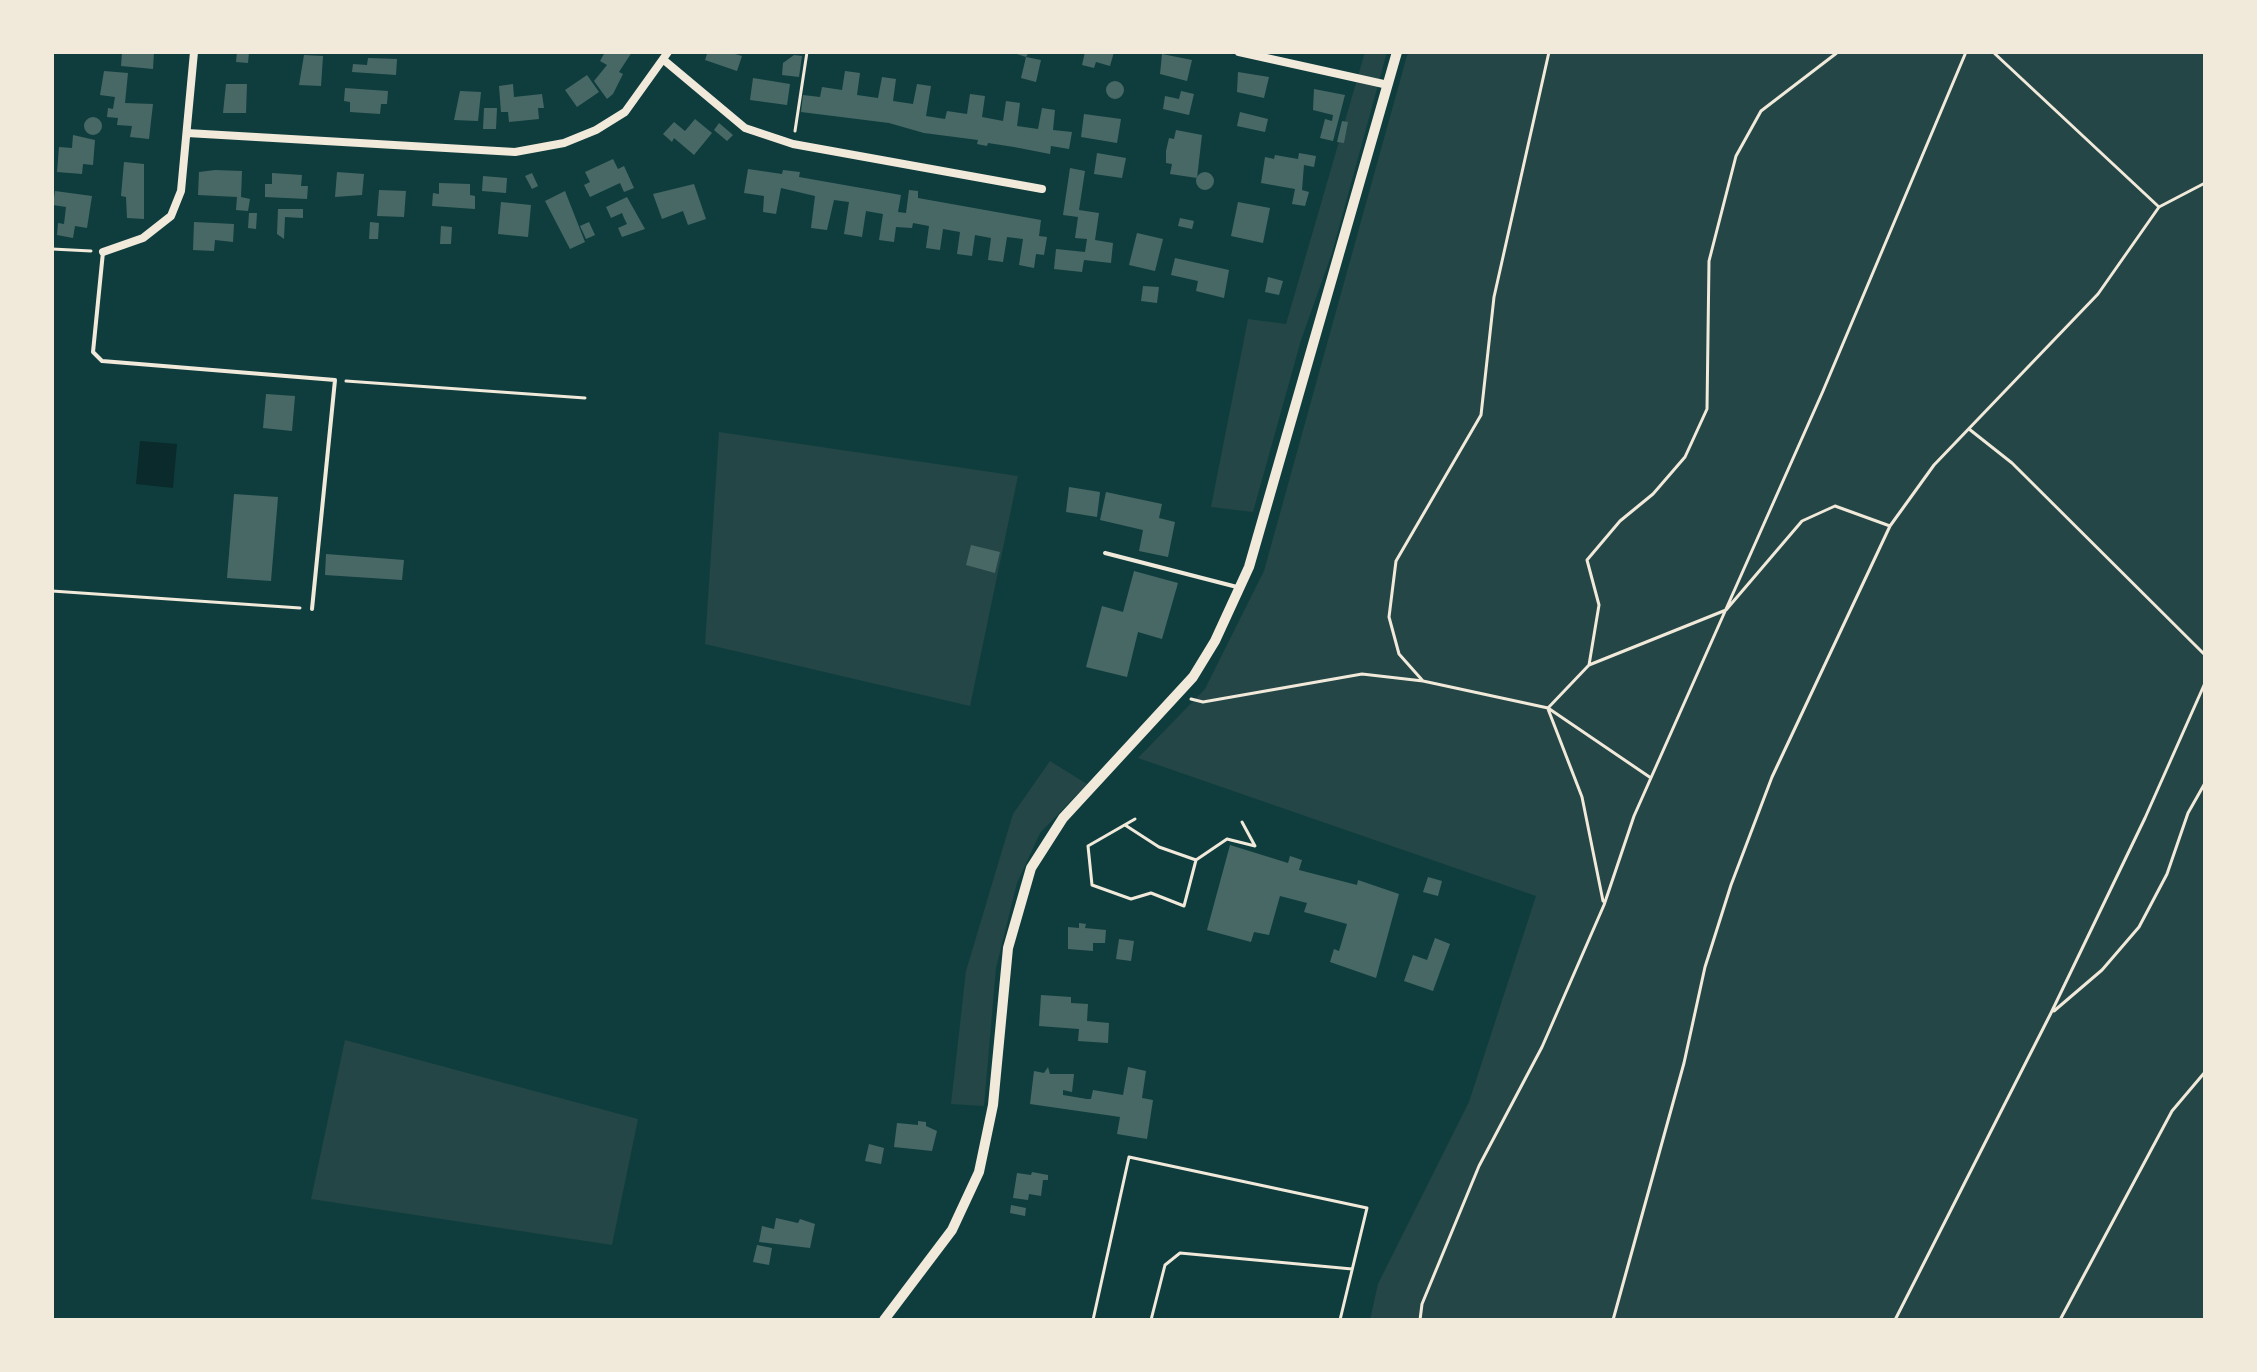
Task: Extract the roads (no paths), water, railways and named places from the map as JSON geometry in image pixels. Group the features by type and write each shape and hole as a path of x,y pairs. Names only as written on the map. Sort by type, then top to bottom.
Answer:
{"street":[{"path":"103,252 143,238 171,216 181,191 194,52"},
{"path":"1239,52 1388,85"},
{"path":"884,1320 952,1230 979,1172 993,1105 1008,948 1031,868 1063,818 1179,696 1215,641 1240,588 1275,482 1397,52"},
{"path":"187,133 515,152 564,143 596,130 625,112 667,56 745,128 793,144 1042,189"}],"lane":[{"path":"103,252 93,352 102,361 335,380 312,609"},
{"path":"1105,553 1240,588"}]}
